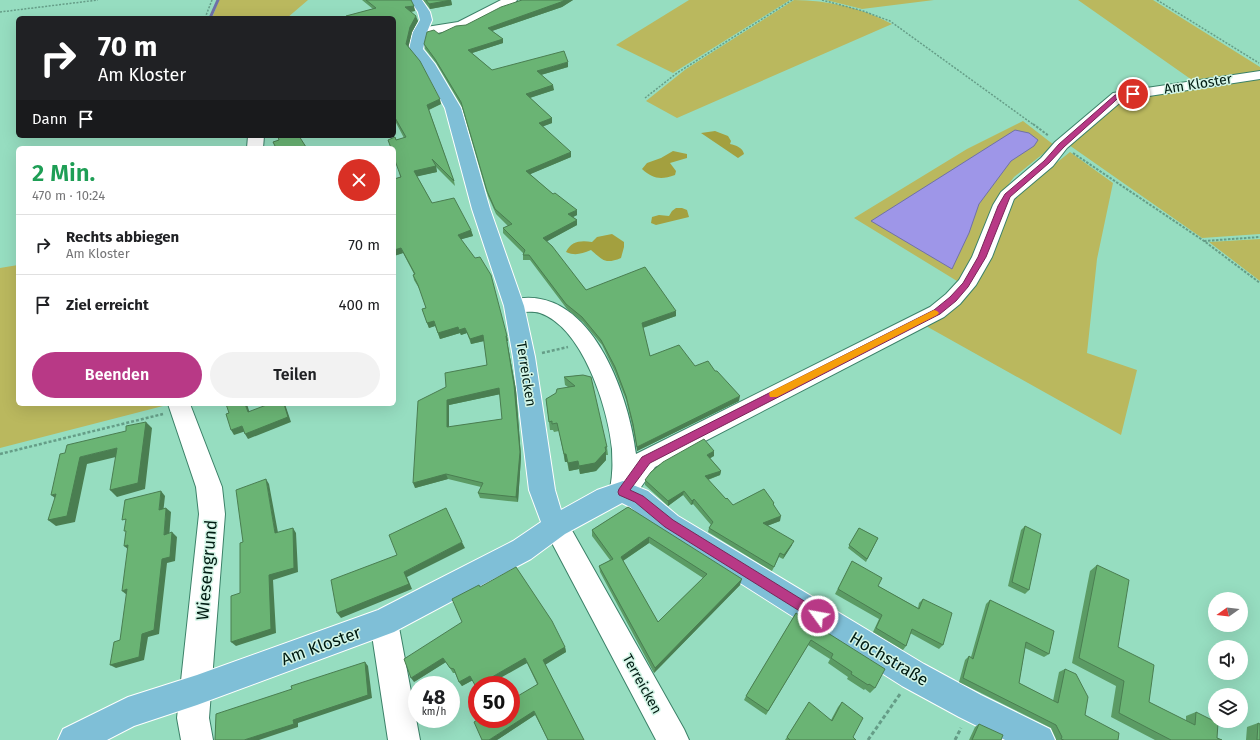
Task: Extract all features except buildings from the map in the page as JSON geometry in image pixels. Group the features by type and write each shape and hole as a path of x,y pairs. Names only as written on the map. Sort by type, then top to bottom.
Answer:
{"main road":[{"name":"Terreicken","path":"416,0 424,12 426,20 420,32 416,49 428,64 453,108 481,209 514,306 524,358 542,490 548,509 556,526"},
{"name":"Am Kloster","path":"74,740 128,713 384,622 522,550 556,526 606,498 623,492"},
{"name":"Hochstraße","path":"623,492 639,499 669,524 913,674 970,706 1039,740"}],"street":[{"path":"420,32 461,25 511,0"},
{"name":"Am Kloster","path":"623,492 646,460 937,312 953,299 966,285 982,257 1002,206 1008,196 1047,162 1062,145 1118,96 1260,75"},
{"path":"514,306 526,305 548,308 567,320 587,343 599,363 611,394 623,442 625,463 623,492"},
{"name":"Wiesengrund","path":"180,406 209,487 212,514 194,718 197,740"},
{"name":"Terreicken","path":"556,526 673,740"},
{"path":"384,622 404,740"}],"path":[{"path":"0,12 98,0"},
{"path":"206,16 212,0"},
{"path":"645,98 688,66 792,0"},
{"path":"822,0 863,11 890,21 1062,145 1204,241 1260,283"},
{"path":"1157,0 1260,63"},
{"path":"1204,241 1260,236"},
{"path":"524,358 587,343"},
{"path":"0,454 162,414 180,406"},
{"path":"868,740 913,674"}],"shaded area":[{"path":"219,0 308,0 289,16 213,16"},
{"path":"689,0 790,0 673,73 616,45"},
{"path":"794,0 832,3 857,9 892,24 677,118 646,101 686,69"},
{"path":"826,0 934,0 862,9"},
{"path":"1078,0 1153,0 1260,67 1260,71 1192,80"},
{"path":"1260,78 1260,234 1202,238 1069,145 1126,97"},
{"path":"1023,121 1054,145 1014,177 997,200 970,265 957,281 854,218 967,149"},
{"path":"1015,130 1029,133 1038,140 1034,146 1011,161 979,204 969,233 952,269 871,221"},
{"path":"715,131 728,136 731,141 730,144 739,147 744,154 738,158 701,133"},
{"path":"673,151 687,154 687,158 670,163 676,171 675,175 665,178 657,178 642,169 647,163 661,158"},
{"path":"1070,152 1113,183 1097,259 1087,353 1137,370 1121,435 926,326 955,306 1014,197"},
{"path":"676,208 687,210 689,217 656,225 651,223 652,217 659,215 669,216"},
{"path":"612,234 624,242 621,258 607,261 591,250 578,254 566,252 574,243 584,241 592,242 597,237"},
{"path":"1260,239 1260,281 1209,242"},
{"path":"16,265 16,406 163,406 0,448 0,268"}],"waterway":[{"path":"211,16 218,0"}],"slow traffic":[{"path":"774,394 934,313"}],"route":[{"path":"818,616 669,524 639,499 623,492 646,460 937,312 953,299 966,285 982,257 1002,206 1008,196 1047,162 1062,145 1118,96 1133,94"}]}
